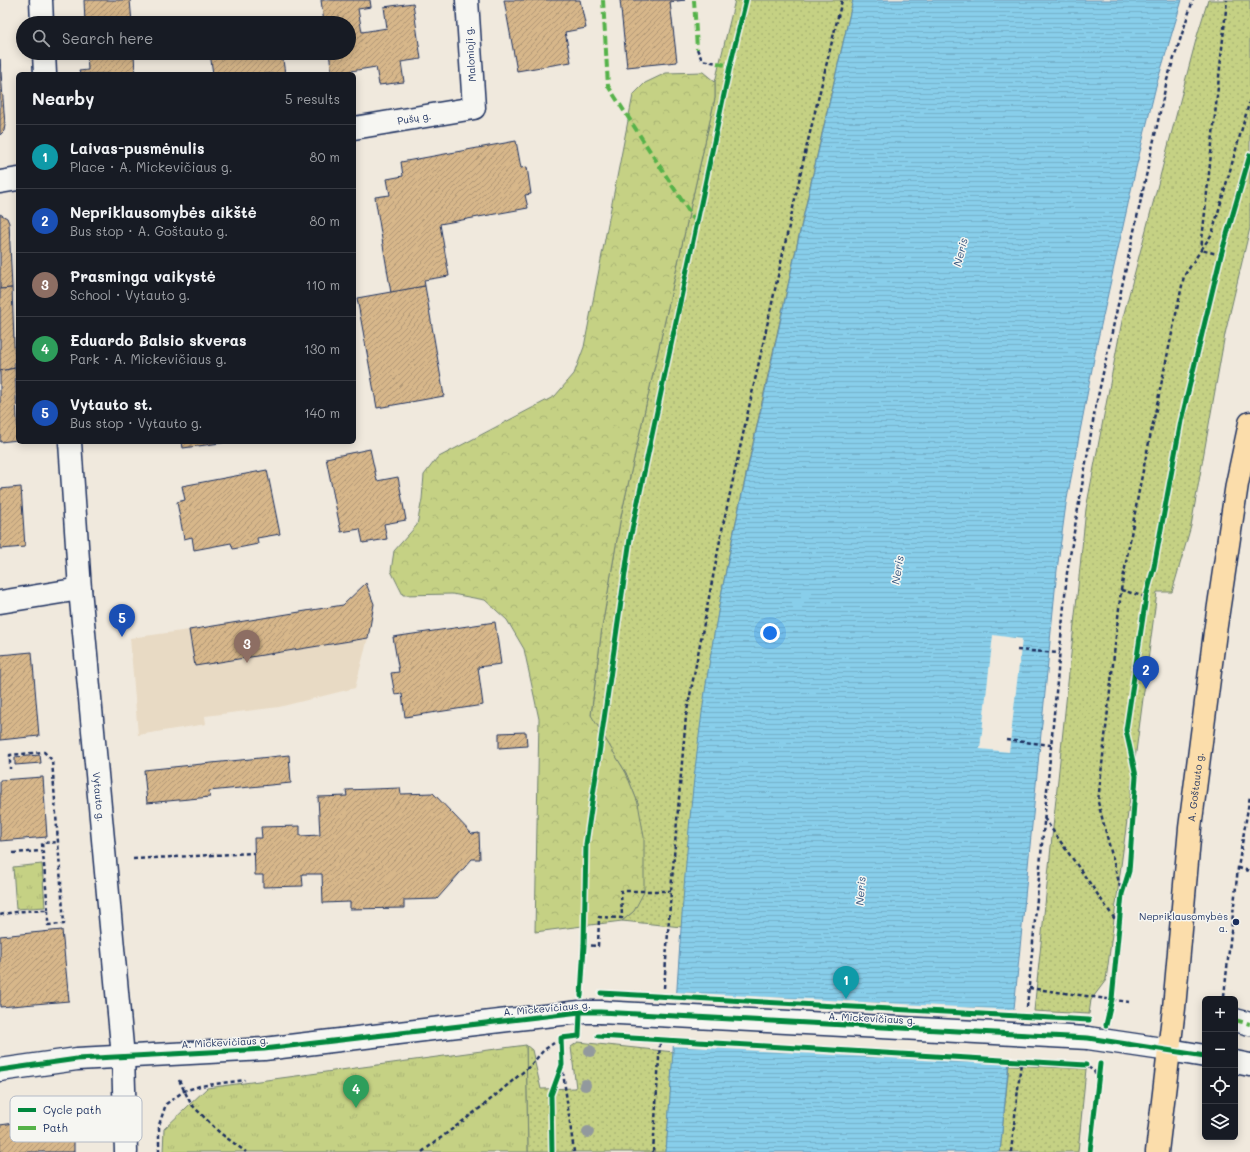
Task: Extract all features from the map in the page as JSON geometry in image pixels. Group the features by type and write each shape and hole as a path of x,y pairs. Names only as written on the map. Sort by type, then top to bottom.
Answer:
{"main road":[{"name":"A. Goštauto g.","path":"1157,1152 1169,1050 1190,828 1215,632 1237,484 1250,423"}],"street":[{"path":"41,0 42,16"},
{"name":"Malonioji g.","path":"467,0 474,108"},
{"path":"44,60 45,72"},
{"name":"Pušų g.","path":"356,128 474,108"},
{"path":"0,182 16,179"},
{"name":"Vytauto g.","path":"70,444 80,589 123,1057 124,1096"},
{"path":"0,602 80,589"},
{"name":"A. Mickevičiaus g.","path":"0,1070 77,1059 264,1049 580,1012 1088,1038 1202,1056"},
{"path":"1238,1021 1250,1024"},
{"path":"1238,1063 1250,1065"},
{"name":"Vytauto g.","path":"126,1142 126,1152"}],"path":[{"path":"664,994 686,716 720,540 806,149 842,0"},
{"path":"1026,1012 1067,573 1095,410 1167,80 1193,0"},
{"path":"1201,250 1227,0"},
{"path":"697,49 702,60 717,63"},
{"path":"1122,894 1098,802 1121,590 1140,485 1184,276 1212,234 1250,100"},
{"path":"1219,263 1223,247"},
{"path":"1201,250 1221,255"},
{"path":"1121,590 1146,597"},
{"path":"1144,605 1148,590"},
{"path":"1017,650 1060,653"},
{"path":"1006,740 1051,745"},
{"path":"10,770 10,755 44,752 52,760 52,770 58,842 64,924 48,925 42,843 58,842"},
{"path":"52,770 57,769"},
{"path":"1223,996 1238,868 1250,796"},
{"path":"1044,818 1119,925"},
{"path":"13,853 42,851"},
{"path":"104,860 254,853"},
{"path":"1238,868 1250,871"},
{"path":"1122,894 1124,886"},
{"path":"584,945 598,946 599,917 622,918 621,891 671,891"},
{"path":"0,914 28,910 48,910"},
{"path":"1029,988 1129,1002"},
{"path":"653,1152 660,1041"},
{"path":"422,1152 484,1105 530,1066 544,1050 555,1042"},
{"path":"166,1055 191,1104 220,1133 246,1152"},
{"path":"1011,1152 1021,1058"},
{"path":"562,1065 574,1152"},
{"path":"1086,1065 1094,1071 1098,1081"},
{"path":"159,1152 160,1125 166,1104 184,1091 200,1086 247,1079"}],"shaded area":[{"path":"366,583 374,604 368,638 355,688 279,707 205,716 206,724 138,735 130,638 343,605"}],"green space":[{"path":"735,0 853,0 767,379 721,599 709,667 699,741 691,815 682,927 622,921 634,911 638,803 626,773 591,716 602,627 621,516 715,98 715,82"},
{"path":"1208,0 1250,0 1250,228 1225,334 1191,526 1172,592 1157,592 1106,980 1091,1000 1089,1014 1034,1011 1086,509 1122,321 1197,36"},
{"path":"703,72 715,82 715,98 621,516 602,627 591,715 626,773 638,803 644,837 644,892 634,911 622,921 535,932 539,719 524,649 507,620 485,600 452,594 403,595 391,571 394,551 417,525 422,499 424,475 437,458 555,396 574,374 584,347 633,95 645,83 666,73"},
{"path":"42,864 45,907 16,909 13,867"},
{"path":"578,1042 674,1052 666,1152 528,1152 526,1045 532,1050 541,1089 576,1088 571,1047"},
{"path":"526,1045 528,1152 163,1152 164,1129 207,1088"},
{"path":"1009,1065 1086,1069 1078,1152 1000,1152"}],"water":[{"name":"Neris","path":"853,0 1182,0 1156,86 1136,168 1097,343 1066,504 1057,570 1000,1152 666,1152 682,915 692,796 713,640 743,490"}],"pier":[{"path":"993,635 1022,639 1009,752 980,749"},
{"path":"676,992 1016,1010 1011,1065 672,1046"}],"building":[{"path":"84,0 130,0 131,16 85,16"},
{"path":"321,0 370,0 371,7 358,9 362,32 387,28 384,7 413,3 421,59 401,62 404,82 379,85 376,67 345,72 332,72 330,60 356,60 356,16 323,16"},
{"path":"504,0 580,0 586,28 565,32 571,62 517,71"},
{"path":"620,0 685,0 670,2 677,62 627,67"},
{"path":"0,59 5,125 4,131 0,135"},
{"path":"87,60 134,60 135,72 79,71 88,70"},
{"path":"211,60 283,60 285,72 213,72"},
{"path":"516,141 521,168 527,167 531,194 525,195 528,208 440,224 449,276 424,280 425,286 391,293 375,197 390,195 387,179 403,176 401,162"},
{"path":"0,214 7,218 9,223 12,288 0,289"},
{"path":"425,286 444,396 377,408 357,298"},
{"path":"12,288 15,368 0,371 0,289"},
{"path":"15,368 16,440 0,442 0,371"},
{"path":"182,444 213,444 183,448"},
{"path":"370,449 377,481 398,477 406,520 384,524 387,539 363,543 360,529 341,532 326,458"},
{"path":"267,470 280,534 257,538 258,544 233,549 231,543 194,550 192,537 184,539 177,502 185,500 182,486"},
{"path":"21,487 25,547 0,549 0,489"},
{"path":"366,583 374,604 368,638 195,666 189,630 343,605"},
{"path":"495,622 501,664 478,667 483,705 405,717 402,694 395,695 391,673 399,672 393,637"},
{"path":"32,652 39,736 0,740 0,655"},
{"path":"526,732 527,746 499,748 499,733"},
{"path":"40,755 41,763 15,765 15,757"},
{"path":"289,755 291,783 209,791 210,797 147,803 144,770"},
{"path":"43,777 47,837 0,841 0,780"},
{"path":"400,788 401,794 433,793 472,834 479,833 480,859 472,859 437,899 404,900 404,908 350,909 350,902 323,903 322,874 302,874 303,886 263,887 263,875 255,875 254,838 262,838 261,827 300,826 300,836 320,835 318,797 347,796 346,790"},
{"path":"62,930 69,1001 0,1007 0,936"},
{"path":"10,1124 10,1142 74,1142 74,1152 0,1152 0,1125"}],"marked path":[{"path":"603,0 608,86 697,224"},
{"path":"694,0 697,49"},
{"path":"717,63 730,66"},
{"path":"1238,1021 1250,1024"}],"cycle path":[{"path":"581,996 584,945 586,844 630,539 730,66 746,0"},
{"path":"1106,1025 1112,999 1122,894 1129,871 1136,776 1126,730 1146,597 1154,567 1181,421 1221,255 1250,155"},
{"path":"601,993 1089,1020"},
{"path":"0,1070 77,1059 264,1049 580,1012 1088,1038 1202,1056"},
{"path":"552,1152 551,1095 562,1065 561,1038 579,1036 580,1012"},
{"path":"598,1036 1086,1065"},
{"path":"1090,1152 1100,1064"}],"place":[{"name":"Vytauto st.","path":"122,637"},
{"name":"Prasminga vaikystė","path":"247,663"},
{"name":"Nepriklausomybės aikštė","path":"1146,689"},
{"name":"Nepriklausomybės a.","path":"1236,922"},
{"name":"Laivas-pusmėnulis","path":"846,999"},
{"name":"Eduardo Balsio skveras","path":"356,1108"}]}
